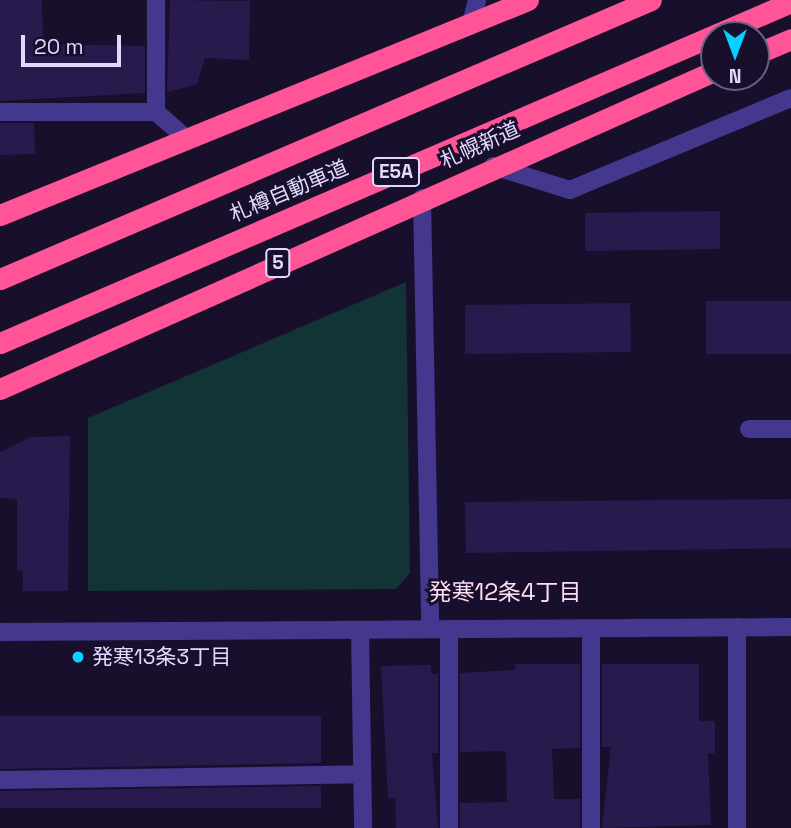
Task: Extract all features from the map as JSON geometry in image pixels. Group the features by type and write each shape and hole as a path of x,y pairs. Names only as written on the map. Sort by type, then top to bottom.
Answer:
{"highway":[{"path":"0,215 528,0"},
{"name":"札樽自動車道","path":"0,279 651,0"},
{"name":"札樽自動車道","path":"0,342 791,2"},
{"path":"770,48 791,39"},
{"name":"札幌新道","path":"0,389 556,137 700,77"}],"street":[{"path":"156,0 156,112"},
{"path":"471,23 477,0"},
{"path":"493,166 570,191 791,98"},
{"path":"0,112 156,112 187,139"},
{"path":"422,198 430,629"},
{"path":"749,429 791,429"},
{"path":"737,627 737,828"},
{"path":"0,632 791,627"},
{"path":"591,628 591,828"},
{"path":"449,629 449,828"},
{"path":"360,630 363,828"},
{"path":"0,780 362,774"}],"green space":[{"path":"406,282 410,573 396,589 88,591 88,418"}],"building":[{"path":"0,0 42,0 43,44 145,46 145,93 0,101"},
{"path":"170,0 250,1 249,60 205,58 197,84 167,92"},
{"path":"0,123 34,123 35,154 0,155"},
{"path":"720,211 720,249 585,251 585,213"},
{"path":"706,301 791,301 791,354 706,354"},
{"path":"630,303 631,352 465,354 465,305"},
{"path":"70,436 68,591 23,591 23,570 17,571 17,499 0,498 0,452 31,437"},
{"path":"791,499 791,548 466,553 465,502"},
{"path":"515,664 580,664 580,748 552,749 554,799 580,799 580,828 460,828 460,803 507,802 506,751 460,752 460,673 515,670"},
{"path":"602,664 699,664 699,721 715,721 715,753 708,753 711,825 602,828 611,747 602,747"},
{"path":"431,665 431,674 438,674 438,753 432,753 438,828 396,828 395,798 388,798 381,666"},
{"path":"0,716 321,716 321,763 0,769"},
{"path":"321,786 321,808 0,808 0,791"}],"place":[{"name":"発寒13条3丁目","path":"78,657"}],"district":[{"name":"発寒12条4丁目","path":"505,592"}]}
